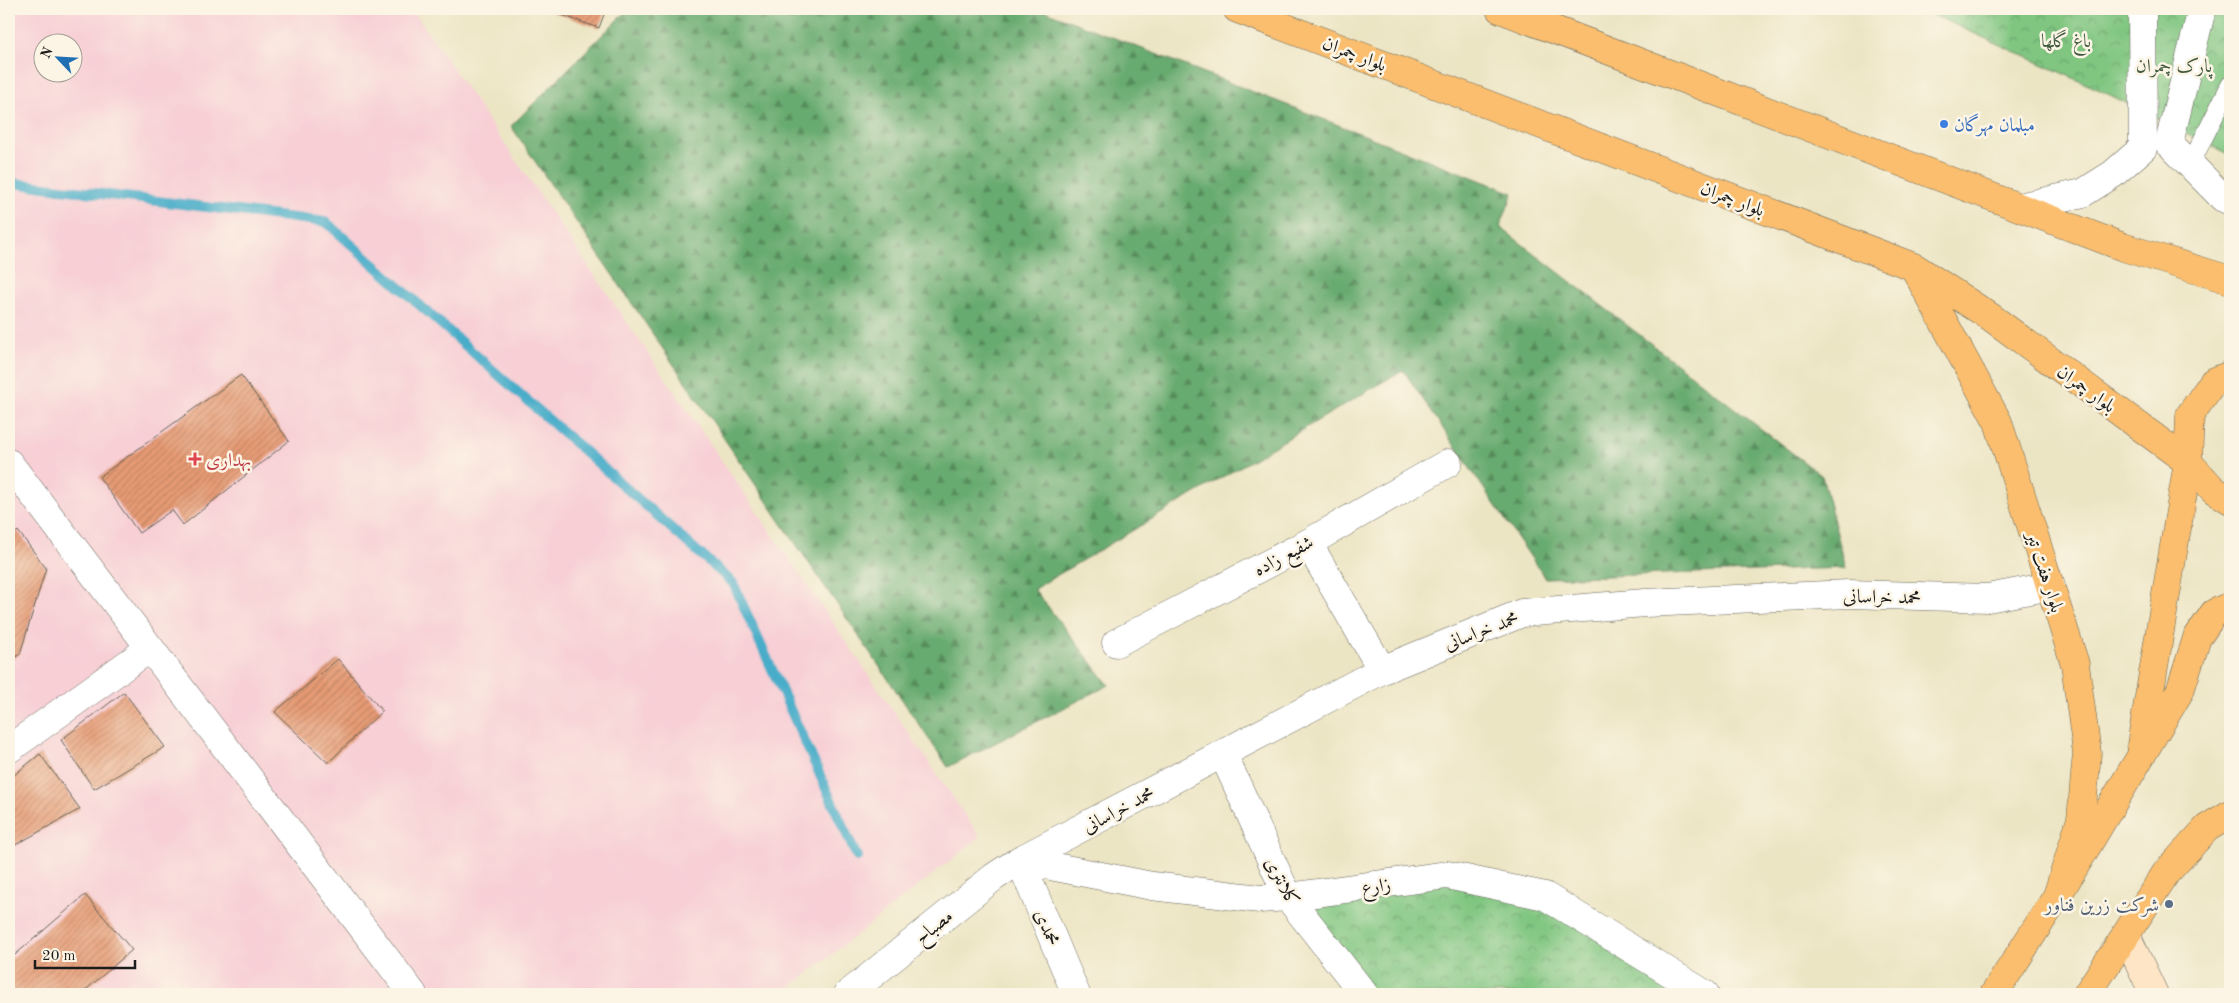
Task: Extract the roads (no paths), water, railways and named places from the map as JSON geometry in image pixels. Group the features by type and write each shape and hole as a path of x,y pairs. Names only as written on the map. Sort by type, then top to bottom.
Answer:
{"main road":[{"name":"بلوار چمران","path":"1237,9 1914,267 1992,318 2188,462 2214,490 2230,500"},
{"path":"1500,9 2123,247 2230,280"},
{"name":"بلوار هفت تیر","path":"1914,267 1998,422 2075,664 2087,753 2081,820 2057,896"},
{"path":"2138,762 2188,462 2190,415 2212,382 2230,375"},
{"name":"بلوار هفت تیر","path":"1994,994 2057,896 2180,691 2197,638 2214,613 2230,606"},
{"path":"2087,994 2166,872 2230,802"},
{"path":"2207,828 2230,814"},
{"path":"2126,935 2154,994"}],"street":[{"path":"2142,9 2156,146"},
{"path":"2019,207 2084,193 2156,146 2202,9"},
{"path":"2156,146 2191,163 2223,198 2230,201"},
{"path":"9,463 413,994"},
{"name":"شفیع زاده","path":"1116,643 1308,542 1448,463"},
{"path":"1308,542 1382,670"},
{"name":"محمد خراسانی","path":"1020,860 1382,670 1522,613 1645,603 1849,594 1988,598 2051,586"},
{"path":"9,748 150,648"},
{"name":"کلانتری","path":"1223,754 1288,897 1364,994"},
{"name":"زارع","path":"1020,860 1152,886 1260,899 1288,897 1447,875 1545,896 1705,994"},
{"name":"مصباح","path":"848,994 994,877 1020,860"},
{"name":"محمدی","path":"1020,860 1076,994"}],"lane":[{"path":"2191,163 2230,85"}],"waterway":[{"path":"9,180 13,183 326,222 733,583 857,857"}],"place":[{"name":"مبلمان مهرگان","path":"1944,124"},
{"name":"بهداری","path":"195,459"},
{"name":"شرکت زرین فناور","path":"2169,904"}],"park label":[{"name":"باغ گلها","path":"2066,40"},
{"name":"پارک چمران","path":"2174,65"}]}
